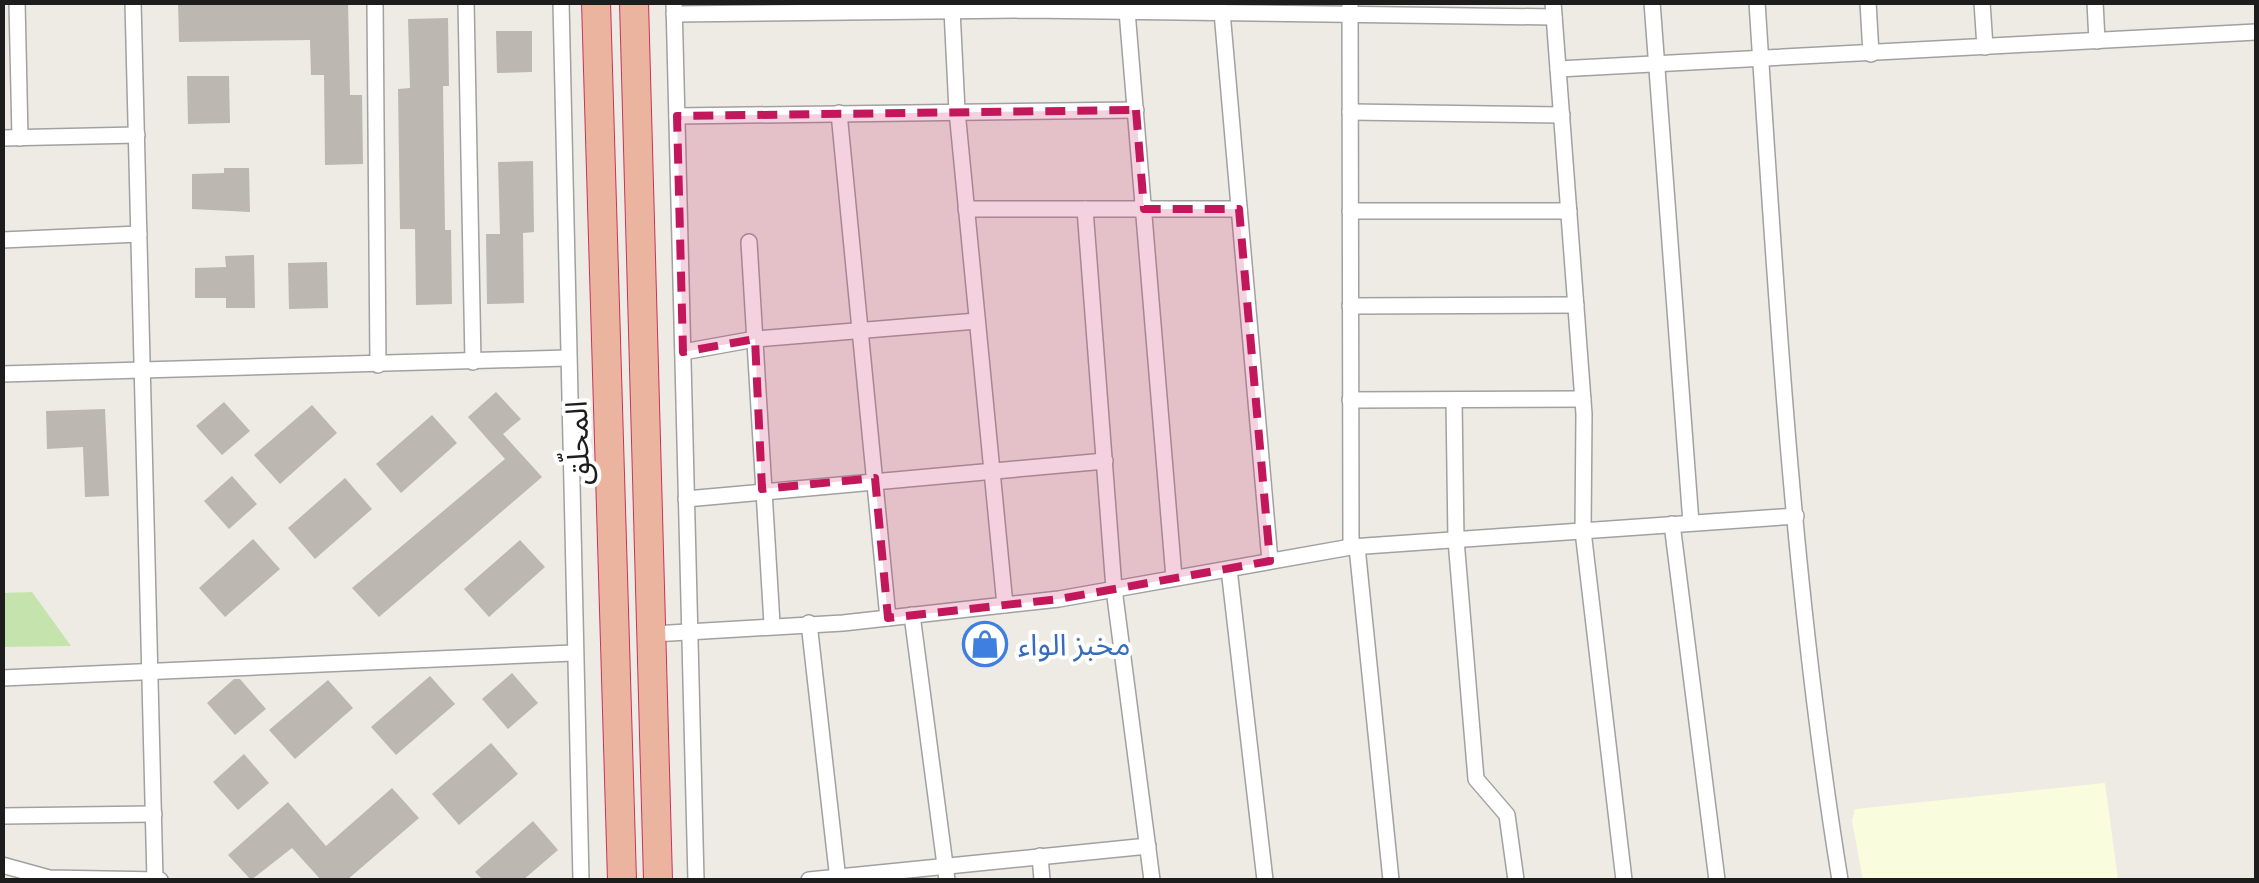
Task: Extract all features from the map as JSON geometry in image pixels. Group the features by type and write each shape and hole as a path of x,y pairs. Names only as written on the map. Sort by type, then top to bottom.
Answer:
{"highway":[{"name":"المحلّق","path":"596,2 622,880"},
{"path":"634,2 658,880"}],"street":[{"path":"18,2 20,138"},
{"path":"2,865 49,878 157,880 133,2"},
{"path":"375,2 378,364"},
{"path":"466,2 473,362"},
{"path":"561,2 581,880"},
{"path":"1652,2 1691,523"},
{"path":"1757,2 1796,516 1822,772 1840,880"},
{"path":"1868,2 1871,54"},
{"path":"1982,2 1985,47"},
{"path":"2095,2 2097,41"},
{"path":"696,880 674,8 952,10 1028,6 1222,12 1350,8 1554,10 1583,399 1583,531 1624,880"},
{"path":"1350,8 1354,547 1392,880"},
{"path":"952,10 957,111 1005,605"},
{"path":"1127,11 1174,578"},
{"path":"1222,12 1270,561"},
{"path":"1558,69 2256,32"},
{"path":"677,116 1136,110"},
{"path":"839,112 888,618"},
{"path":"1350,112 1562,114"},
{"path":"2,138 136,135"},
{"path":"966,209 1239,209"},
{"path":"1085,209 1114,589 1152,880"},
{"path":"1350,210 1569,211"},
{"path":"2,240 139,234"},
{"path":"749,242 772,624"},
{"path":"1350,306 1576,305"},
{"path":"682,352 755,340 978,320"},
{"path":"2,374 567,358"},
{"path":"1350,400 1583,399"},
{"path":"1454,400 1456,540 1476,780 1506,815 1516,880"},
{"path":"686,499 874,478 1105,461"},
{"path":"653,634 888,618 1005,605 1354,547 1796,516"},
{"path":"1672,524 1716,880"},
{"path":"1228,569 1265,880"},
{"path":"912,615 946,873"},
{"path":"808,623 838,879"},
{"path":"2,678 573,652"},
{"path":"2,816 154,814"},
{"path":"808,880 946,873 1040,856 1148,846"},
{"path":"1040,856 1042,880"}],"highlighted area":[{"path":"1136,110 1144,209 1239,209 1270,561 1059,599 888,618 875,478 762,489 755,339 683,352 677,116"}],"shaded area":[{"path":"2105,783 2118,880 1863,880 1852,821 1855,809"}],"green space":[{"path":"32,592 71,646 3,647 3,593"}],"building":[{"path":"178,2 348,2 350,95 362,95 363,164 325,165 324,75 311,75 310,40 179,42"},
{"path":"448,18 449,86 443,86 445,230 451,230 452,304 416,305 415,229 400,229 398,89 410,88 408,19"},
{"path":"496,31 532,31 532,72 497,73"},
{"path":"187,76 229,76 230,123 188,124"},
{"path":"533,161 534,232 523,233 524,303 487,304 486,234 500,234 498,162"},
{"path":"224,168 249,168 250,212 192,209 192,174 224,173"},
{"path":"254,255 255,308 226,308 226,298 195,298 195,268 226,267 225,256"},
{"path":"327,262 328,308 289,309 288,263"},
{"path":"496,392 521,419 503,434 542,477 379,617 352,588 505,459 468,417"},
{"path":"224,402 250,431 222,455 196,426"},
{"path":"312,405 337,433 280,484 254,455"},
{"path":"105,409 109,496 85,497 83,447 47,449 46,411"},
{"path":"432,415 457,443 401,493 376,464"},
{"path":"232,476 257,504 229,529 204,501"},
{"path":"345,478 372,509 315,559 288,528"},
{"path":"253,539 280,569 225,617 199,588"},
{"path":"520,540 545,567 489,617 464,589"},
{"path":"512,673 538,703 508,729 482,699"},
{"path":"430,676 455,704 396,755 371,727"},
{"path":"234,679 240,679 266,709 235,735 207,703"},
{"path":"328,680 353,708 295,759 269,730"},
{"path":"491,743 518,774 459,825 432,794"},
{"path":"244,754 269,783 238,810 213,782"},
{"path":"392,788 419,818 347,880 321,880 292,848 251,880 228,855 288,802 326,846"},
{"path":"533,821 558,850 523,880 483,880 475,872"}],"place":[{"name":"مخبز الواء","path":"985,644"}]}
